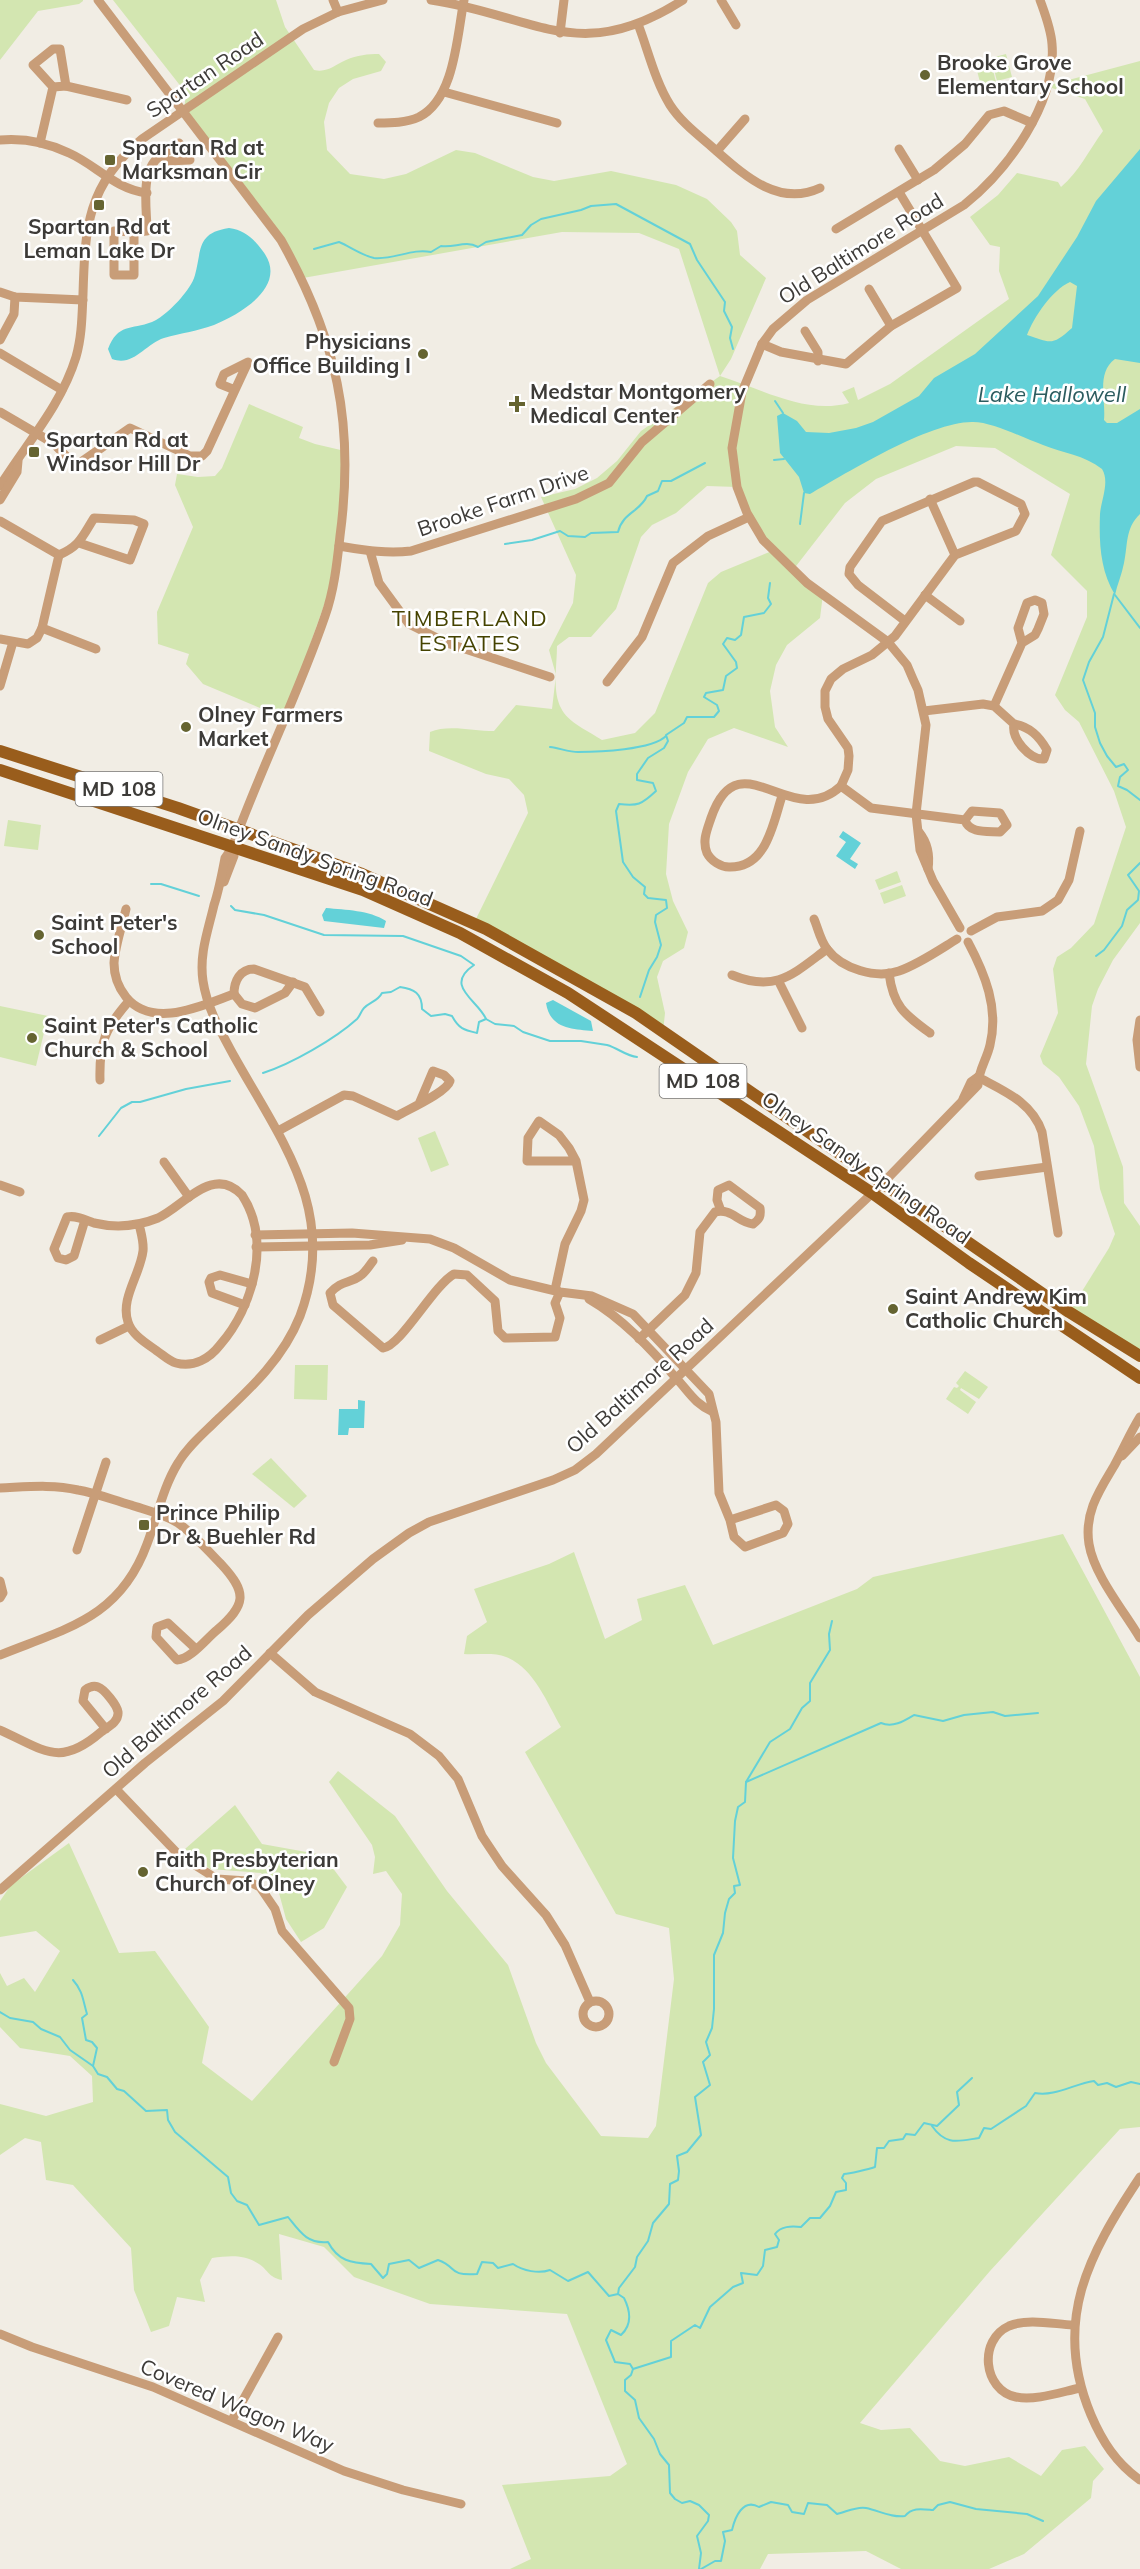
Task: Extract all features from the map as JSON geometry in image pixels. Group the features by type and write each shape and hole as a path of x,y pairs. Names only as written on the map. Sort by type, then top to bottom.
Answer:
{"main road":[{"name":"Olney Sandy Spring Road","path":"0,751 362,874 452,912 518,946 636,1013 877,1188 969,1263 1140,1378"},
{"name":"Olney Sandy Spring Road","path":"0,770 372,894 430,919 509,958 578,999 1140,1356"}],"street":[{"path":"0,1655 76,1625 104,1609 134,1574 171,1477 189,1447 261,1378 285,1347 307,1293 313,1246 309,1208 299,1171 220,1029 208,1003 203,981 202,958 206,933 216,900 234,856 232,848 238,830 326,615 339,546 346,482 345,434 338,380 303,278 281,240 98,0"},
{"path":"333,0 338,12"},
{"name":"Spartan Road","path":"0,486 36,434 62,390 78,348 81,331 85,241 89,219 98,193 126,152 303,29 338,12 382,0"},
{"path":"431,0 463,3 560,33 591,33 638,24 683,0"},
{"path":"560,33 564,0"},
{"path":"721,0 736,25"},
{"name":"Old Baltimore Road","path":"960,928 928,868 929,856 924,838 919,832 916,814 925,744 924,711 907,665 888,642 807,583 772,551 749,517 737,487 732,448 742,392 762,344 773,329 801,305 964,205 981,191 1008,162 1032,123 1045,90 1051,66 1053,45 1040,0"},
{"path":"378,123 400,122 418,117 434,105 444,92 463,3"},
{"path":"638,24 661,86 671,107 681,120 747,178 770,189 808,194 820,188"},
{"path":"52,87 33,66 52,49 60,49 66,86"},
{"path":"52,87 66,86 127,100"},
{"path":"40,143 52,87"},
{"path":"444,92 557,123"},
{"path":"836,229 918,180 953,155 989,115 996,111 1016,115 1032,123"},
{"path":"717,151 745,119"},
{"path":"0,140 40,143 69,153 125,188 147,193"},
{"path":"898,149 918,180"},
{"path":"134,232 134,275 114,275 114,231 147,231 148,171 155,159 162,155"},
{"path":"762,344 781,352 818,361 846,364 891,326 957,288 899,192"},
{"path":"869,289 891,326"},
{"path":"0,292 15,297 83,300"},
{"path":"0,340 13,318 15,297"},
{"path":"805,331 818,352 818,361"},
{"path":"0,353 62,390"},
{"name":"Brooke Farm Drive","path":"339,546 394,553 438,544 576,499 602,488 609,483 642,442 710,384"},
{"path":"0,412 53,444 74,464 81,462 130,428 190,456 197,457 207,451 235,390"},
{"name":"Spartan Road","path":"0,500 17,472 18,461"},
{"path":"782,796 766,845 756,856 745,863 729,867 710,858 706,852 705,838 716,805 728,789 750,783 782,796 811,801 830,795 840,786 848,770 848,748 828,719 824,696 831,679 843,669 872,656 895,636 955,555 1016,531 1025,510 1021,504 978,482 966,484 882,521 850,567 851,579 905,621"},
{"path":"930,499 955,555"},
{"path":"607,682 642,637 673,562 708,536 749,517"},
{"path":"59,555 77,548 79,543 94,518 134,520 144,524 130,560 79,543"},
{"path":"0,521 59,555"},
{"path":"370,551 379,583 409,624 447,643 550,677"},
{"path":"0,639 28,644 33,642 42,628 59,555"},
{"path":"924,595 960,621"},
{"path":"42,628 96,649"},
{"path":"0,686 13,642"},
{"path":"994,706 1022,643"},
{"path":"924,711 969,705 994,706 1014,724"},
{"path":"840,786 871,808 965,820"},
{"path":"971,931 997,917 1042,911 1058,900 1069,880 1080,831"},
{"path":"126,909 114,965 118,984 129,1000 148,1011 167,1014 234,994"},
{"path":"814,919 827,949 839,961 856,970 880,975 905,968 957,939"},
{"path":"957,939 957,932 960,928 967,928 971,931"},
{"path":"957,939 968,942 971,938 971,931"},
{"name":"Old Baltimore Road","path":"0,1890 116,1789 223,1701 309,1615 373,1559 409,1533 429,1522 550,1482 575,1470 596,1454 877,1188 963,1100 975,1091 978,1085 978,1077 990,1046 992,1010 986,979 968,942"},
{"path":"732,975 763,984 778,982 827,949"},
{"path":"293,982 285,993 255,1008 242,1004 234,994 234,986 238,977 249,969 293,982 305,987 320,1012"},
{"path":"889,973 891,991 896,1003 905,1014 930,1033"},
{"path":"778,982 802,1028"},
{"path":"100,1080 99,1062 105,1033 129,1000"},
{"path":"1140,1020 1137,1040 1140,1067"},
{"path":"978,1077 1022,1101 1033,1113 1042,1132 1058,1233"},
{"path":"278,1131 344,1095 353,1096 397,1116 419,1104"},
{"path":"373,1261 361,1276 344,1281 335,1288 330,1293 330,1299 333,1305 383,1348 394,1343 411,1320 450,1277 460,1274 467,1275 495,1300 498,1331 505,1338 555,1337 561,1318 555,1303 565,1244 583,1206 583,1193 576,1161 564,1141 539,1120 528,1138 527,1161 576,1161"},
{"path":"164,1162 189,1197"},
{"path":"979,1176 1047,1167"},
{"path":"85,1220 74,1256 66,1260 58,1258 54,1249 64,1221 71,1216 111,1226 139,1224 170,1211 213,1184 226,1185 245,1198 255,1235 252,1284 232,1332 214,1352 194,1364 177,1363 168,1359 140,1338 129,1326 127,1303 143,1251 139,1224"},
{"path":"0,1185 21,1192"},
{"path":"639,1340 685,1295 698,1258 700,1232 715,1212 721,1210 733,1213 740,1220 753,1224 759,1220 761,1215 760,1208 729,1185 718,1190 721,1210"},
{"path":"255,1235 373,1233 444,1243 510,1281 579,1293 601,1299 625,1310 650,1329 709,1394 713,1412 719,1493 734,1537 745,1547 783,1533 788,1524 784,1511 776,1505 730,1520"},
{"path":"256,1248 370,1245 417,1238"},
{"path":"467,1275 475,1260"},
{"path":"245,1305 212,1293 209,1282 211,1278 220,1275 252,1284"},
{"path":"579,1293 616,1317 677,1378 698,1405 713,1412"},
{"path":"100,1340 129,1326"},
{"path":"1140,1417 1097,1492 1089,1517 1089,1544 1100,1572 1140,1638"},
{"path":"1116,1462 1140,1437"},
{"path":"77,1550 106,1462"},
{"path":"0,1488 61,1487 158,1514 189,1531 228,1572 241,1592 241,1603 235,1613 196,1649 182,1659 177,1660 156,1637 157,1627 162,1623 168,1623 196,1649"},
{"path":"0,1581 3,1593 0,1598"},
{"path":"270,1653 315,1692 410,1734 439,1756 458,1779 482,1836 502,1866 546,1915 565,1945 590,2002"},
{"path":"0,1730 46,1751 64,1753 81,1749 106,1729 116,1721 118,1709 100,1688 90,1687 83,1692 83,1701 106,1729"},
{"path":"116,1789 179,1855 217,1879 247,1881 260,1887 275,1909 282,1931 349,2008 350,2019 334,2062"},
{"path":"1140,2176 1095,2255 1080,2294 1073,2325 1074,2356 1080,2388 1097,2430 1110,2453 1140,2480"},
{"path":"1073,2325 1027,2322 1008,2327 993,2341 987,2359 989,2372 1002,2391 1017,2397 1037,2396 1080,2388"},
{"name":"Covered Wagon Way","path":"0,2334 32,2347 153,2387 232,2420 345,2472 462,2505"},
{"path":"232,2420 278,2337"}],"green space":[{"path":"0,0 83,1 79,4 38,11 0,60"},
{"path":"113,0 276,0 285,27 314,70 327,69 358,56 379,54 386,62 381,71 353,79 339,88 329,103 324,122 327,150 350,174 384,179 406,174 456,150 475,153 533,177 554,181 611,171 676,185 707,199 731,222 737,231 740,255 766,278 731,359 720,376 679,249 639,233 562,232 303,278 184,111 186,93"},
{"path":"1006,54 1012,77 997,81 991,58"},
{"path":"990,59 996,82 981,86 975,63"},
{"path":"1140,61 1140,923 1113,960 1098,989 1092,1006 1086,1064 1123,1167 1124,1203 1140,1226 1140,1356 1069,1312 1109,1248 1115,1234 1100,1189 1094,1146 1079,1106 1059,1077 1043,1064 1040,1056 1058,1013 1053,969 1057,957 1071,948 1094,924 1126,827 1114,791 1079,722 1065,710 1055,695 1087,617 1087,591 1051,555 1070,494 995,448 956,446 876,479 845,503 793,570 823,594 820,618 787,645 776,665 770,691 775,727 788,747 734,728 708,739 688,772 669,824 666,874 673,901 688,932 684,948 663,961 657,977 665,1013 663,1032 474,923 528,813 524,795 509,779 486,774 429,751 430,732 445,728 494,731 516,705 552,709 556,678 558,701 561,708 568,718 579,726 602,740 635,733 655,713 708,583 721,572 772,551 737,487 707,486 676,513 652,525 641,537 616,609 591,637 569,637 557,646 556,674 549,650 573,603 576,575 541,497 575,489 597,478 617,461 641,431 720,376 784,399 816,406 849,403 842,392 854,387 858,400 890,384 1009,299 999,271 1000,247 990,245 970,217 998,195 1017,173 1058,182 1061,187 1079,168 1103,131 1085,99 1046,86"},
{"path":"249,404 303,427 299,438 345,451 334,577 284,718 203,684 186,664 189,654 158,644 157,612 193,527 175,485 177,474 198,477 215,476 222,468"},
{"path":"8,820 41,825 38,850 4,846"},
{"path":"897,871 901,882 879,890 875,880"},
{"path":"902,885 906,896 884,904 880,893"},
{"path":"0,1006 48,1016 36,1066 0,1057"},
{"path":"435,1131 449,1165 431,1172 418,1138"},
{"path":"295,1365 328,1365 327,1400 294,1399"},
{"path":"965,1371 988,1387 979,1399 961,1388 960,1390 976,1402 968,1414 946,1399 954,1387 959,1386 956,1383"},
{"path":"271,1458 307,1496 294,1508 252,1474"},
{"path":"1063,1534 1140,1677 1140,2127 1120,2129 990,2271 860,2423 881,2430 910,2428 940,2461 965,2466 1009,2457 1041,2476 1062,2450 1085,2446 1104,2469 1093,2481 1091,2498 1024,2554 989,2569 901,2569 866,2551 768,2554 760,2569 510,2569 531,2559 502,2485 610,2476 627,2464 567,2314 430,2304 354,2277 324,2247 279,2234 282,2280 271,2275 259,2264 242,2257 212,2258 200,2280 205,2302 177,2297 169,2326 151,2332 134,2290 131,2248 73,2185 46,2180 41,2142 25,2138 0,2155 0,2104 46,2116 93,2102 92,2076 70,2056 20,2048 0,2027 0,1973 7,1986 24,1978 35,1992 60,1951 36,1931 0,1937 0,1901 11,1885 69,1843 119,1953 155,1951 209,2027 202,2063 252,2101 382,1956 400,1925 402,1894 386,1871 373,1874 375,1857 372,1845 329,1782 338,1771 395,1816 447,1891 508,1965 536,2043 546,2063 601,2136 648,2138 656,2126 674,1979 669,1928 616,1914 525,1752 561,1727 532,1678 516,1662 502,1655 464,1654 467,1636 487,1622 474,1589 549,1564 574,1552 605,1639 642,1620 637,1599 685,1585 713,1645 857,1589 873,1577"},
{"path":"235,1805 262,1844 323,1855 347,1887 324,1928 301,1942 286,1919 279,1893 261,1873 210,1869 185,1849"}],"water":[{"name":"Lake Hallowell","path":"1140,149 1140,363 1115,359 1106,371 1103,387 1104,420 1107,423 1117,423 1140,409 1140,514 1129,531 1123,567 1115,595 1106,576 1100,546 1100,514 1105,485 1102,469 1081,457 1051,448 999,427 973,422 935,430 890,449 810,494 804,493 799,477 780,453 777,416 783,413 797,421 806,432 829,433 873,422 919,396 934,378 975,354 1038,296 1077,237 1096,201","holes":["1070,282 1077,286 1072,328 1060,338 1051,341 1027,335 1039,312 1057,291"]},
{"path":"229,228 252,238 269,263 270,275 259,296 237,313 214,325 164,338 127,360 112,359 108,349 116,335 126,329 152,322 171,308 193,281 200,250 206,238 218,230"},
{"path":"843,831 861,843 850,859 858,864 855,869 836,856 846,842 839,837"},
{"path":"326,908 365,913 386,921 384,928 324,921 322,915"},
{"path":"553,1000 591,1021 593,1031 570,1028 557,1023 548,1012 546,1003"},
{"path":"358,1400 365,1401 364,1428 349,1428 348,1435 338,1435 339,1409 358,1409"}],"waterway":[{"path":"314,249 339,242 365,255 381,258 424,251 431,252 441,246 469,244 478,247 486,242 522,235 531,225 541,219 591,206 616,204 690,244 697,260 725,302 724,311 732,327 730,338 733,349"},
{"path":"775,401 783,413"},
{"path":"774,460 784,459"},
{"path":"505,544 532,540 560,531 568,536 585,537 591,533 618,532 624,520 640,506 647,496 658,491 662,481 671,481 705,463"},
{"path":"800,524 804,493"},
{"path":"640,997 661,945 655,922 656,915 667,908 666,900 648,898 644,894 645,887 633,877 623,862 616,811 619,804 639,804 656,791 653,783 637,780 637,774 648,758 664,748 668,741 666,735 684,723 687,717 714,717 719,711 717,705 704,697 706,693 723,690 726,676 737,668 736,662 723,644 727,638 735,640 741,635 744,617 764,613 771,604 768,598 770,583"},
{"path":"1114,594 1103,637 1089,662 1083,680 1095,713 1095,727 1100,743 1116,767 1124,764 1128,770 1120,777 1118,786 1140,800"},
{"path":"1115,595 1140,628"},
{"path":"550,747 575,752 611,751 649,744 666,736"},
{"path":"1096,956 1104,950 1122,926 1127,910 1138,900 1139,891 1128,875 1140,863"},
{"path":"151,884 161,884 199,896"},
{"path":"231,906 235,910 264,915 324,935 403,936 461,956 474,965 465,973 462,986 486,1019"},
{"path":"263,1073 286,1064 325,1043 348,1027 364,1008 382,993 391,992 400,987 416,993 421,999 422,1009 431,1016 445,1014 452,1016 462,1028 469,1031 477,1033 479,1022 486,1019 495,1024 514,1026 523,1032 550,1041 581,1041 607,1045 637,1057"},
{"path":"99,1136 121,1108 132,1102 230,1081"},
{"path":"746,1782 770,1742 790,1729 802,1708 810,1701 810,1683 830,1650 829,1634 832,1621"},
{"path":"618,2294 619,2288 635,2267 637,2257 648,2241 653,2223 669,2204 670,2184 678,2180 677,2156 687,2152 701,2135 695,2097 710,2085 703,2062 710,2055 706,2042 712,2028 714,2009 714,1955 723,1933 729,1899 735,1893 734,1886 740,1885 733,1858 735,1821 738,1807 745,1802 746,1782 881,1723 894,1724 914,1715 943,1721 964,1715 993,1712 1005,1716 1038,1713"},
{"path":"73,1980 81,1992 87,2014 82,2018 86,2040 92,2042 97,2048 93,2066"},
{"path":"0,2012 10,2018 33,2022 41,2029 60,2037 70,2050 93,2066 98,2074 107,2077 117,2089 124,2091 146,2111 167,2110 168,2120 175,2132 228,2177 231,2193 237,2201 247,2205 259,2225 288,2217 309,2239 328,2242 336,2253 346,2260 371,2264 383,2278 387,2274 389,2264 409,2260 419,2268 438,2260 461,2274 477,2274 482,2262 493,2263 498,2268 513,2264 531,2271 550,2270 568,2281 588,2272 609,2296 618,2294 624,2298 628,2307 629,2322 621,2335 611,2330 606,2340 615,2362 630,2364 633,2369 631,2375 625,2380 625,2391 635,2400 639,2418 669,2465 670,2493 682,2503 690,2501 699,2505 709,2515 708,2521 697,2536 701,2553 699,2569"},
{"path":"633,2369 671,2357 671,2341 695,2325 700,2328 710,2307 733,2287 743,2283 741,2273 757,2275 763,2266 765,2250 777,2247 779,2240 775,2234 777,2231 786,2227 801,2227 810,2218 820,2218 830,2206 836,2192 846,2190 846,2183 842,2178 844,2174 875,2167 877,2148 884,2148 889,2141 903,2139 906,2134 915,2135 924,2123 937,2126 959,2105 957,2092 972,2078"},
{"path":"932,2126 942,2137 953,2141 979,2138 984,2128 991,2129 1026,2106 1035,2093 1057,2092 1094,2081 1098,2085 1107,2083 1116,2087 1131,2082 1140,2084"},
{"path":"701,2569 715,2561 721,2561 725,2541 723,2532 732,2530 741,2510 748,2505 759,2507 771,2502 788,2505 792,2512 804,2514 808,2503 827,2505 837,2514 863,2508 905,2516 914,2510 933,2510 938,2505 950,2502 976,2509 1027,2514 1043,2521"}],"place":[{"name":"Brooke Grove Elementary School","path":"925,75"},
{"name":"Spartan Rd at Marksman Cir","path":"110,160"},
{"name":"Spartan Rd at Leman Lake Dr","path":"99,205"},
{"name":"Physicians Office Building I","path":"423,354"},
{"name":"Medstar Montgomery Medical Center","path":"517,404"},
{"name":"Spartan Rd at Windsor Hill Dr","path":"34,452"},
{"name":"Olney Farmers Market","path":"186,727"},
{"name":"Saint Peter's School","path":"39,935"},
{"name":"Saint Peter's Catholic Church & School","path":"32,1038"},
{"name":"Saint Andrew Kim Catholic Church","path":"893,1309"},
{"name":"Prince Philip Dr & Buehler Rd","path":"144,1525"},
{"name":"Faith Presbyterian Church of Olney","path":"143,1872"}],"district":[{"name":"TIMBERLAND ESTATES","path":"470,630"}]}
